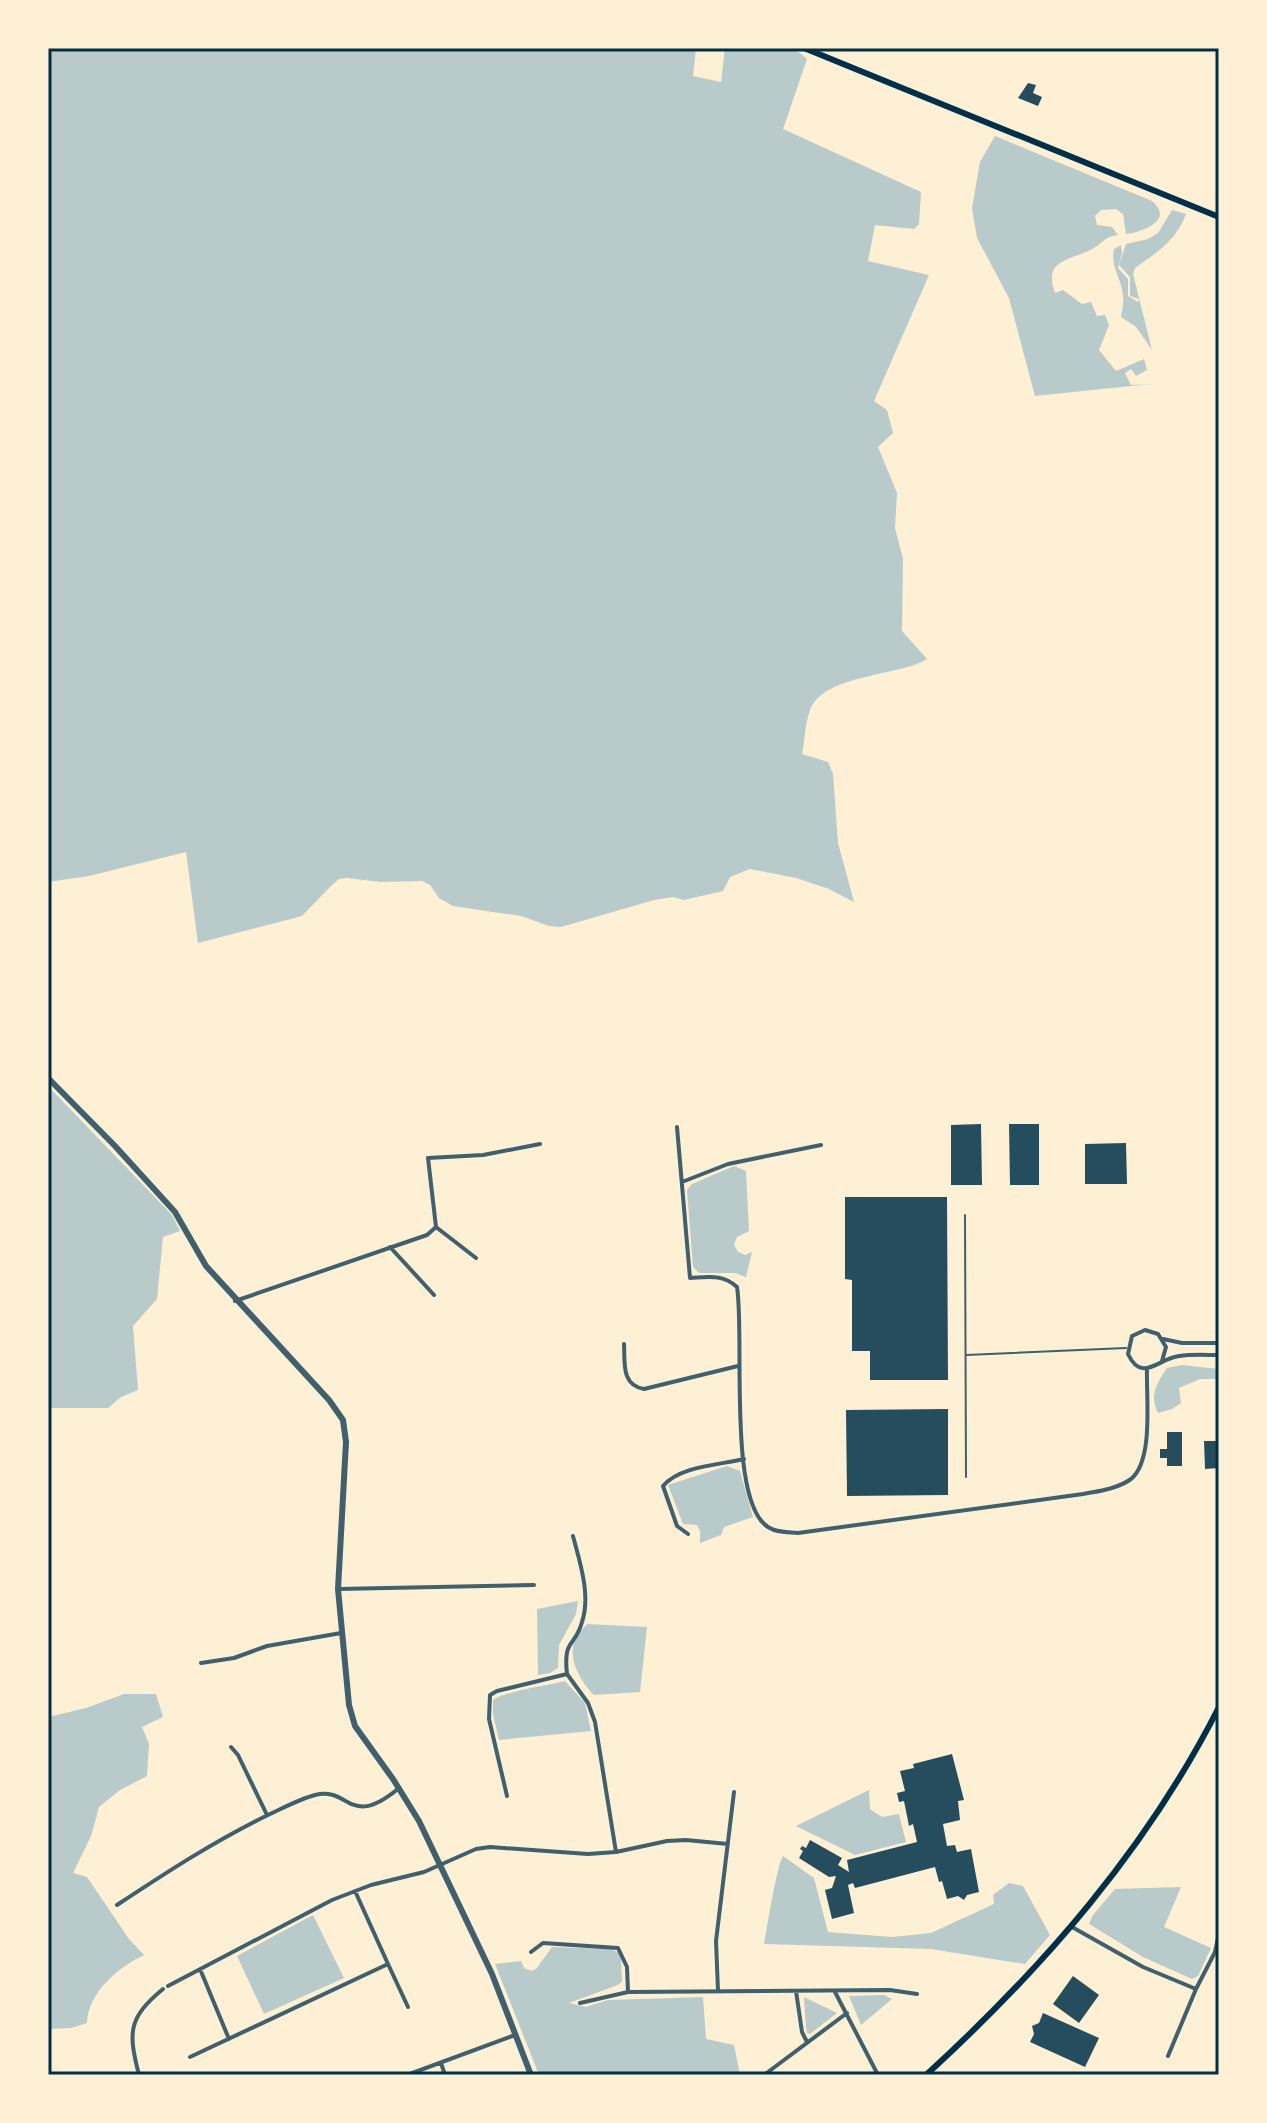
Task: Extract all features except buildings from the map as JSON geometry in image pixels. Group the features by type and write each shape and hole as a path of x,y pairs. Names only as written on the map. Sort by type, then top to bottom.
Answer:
{"main road":[{"path":"804,48 1219,217"},
{"path":"926,2075 1019,1986 1105,1888 1192,1756 1219,1707"}],"street":[{"path":"48,1078 175,1212 206,1266 329,1400 343,1420 346,1442 338,1589 349,1705 355,1726 399,1788 440,1865 492,1974 531,2075"},
{"path":"677,1127 690,1278 728,1278 737,1287 738,1366 746,1483 761,1521 779,1532 798,1533 1083,1494 1122,1484 1138,1471 1146,1449 1147,1369"},
{"path":"476,1258 436,1227 428,1158 483,1155 540,1144"},
{"path":"682,1182 728,1164 821,1145"},
{"path":"235,1301 427,1235 436,1227"},
{"path":"390,1247 434,1295"},
{"path":"1219,1343 1182,1343 1163,1339 1151,1331 1140,1331 1132,1336 1127,1348 1130,1360 1147,1369 1179,1355 1219,1355"},
{"path":"1162,1361 1166,1347 1163,1339"},
{"path":"624,1344 626,1375 635,1388 644,1389 738,1366"},
{"path":"688,1534 677,1526 663,1486 669,1478 685,1472 744,1459"},
{"path":"573,1536 586,1606 582,1625 569,1642 565,1655 567,1674 588,1703 595,1722 616,1852"},
{"path":"338,1589 534,1585"},
{"path":"201,1663 234,1658 267,1646 341,1633"},
{"path":"507,1796 489,1719 490,1695 567,1674"},
{"path":"231,1747 238,1755 267,1816"},
{"path":"117,1905 204,1848 267,1816 327,1793 354,1806 369,1806 399,1788"},
{"path":"718,1991 716,1941 734,1792"},
{"path":"139,2075 133,2051 135,2017 145,2004 166,1988 273,1929 355,1891 424,1872 476,1849 490,1847 588,1854 616,1852 667,1841 728,1844"},
{"path":"355,1891 408,2007"},
{"path":"1072,1927 1143,1967 1196,1989"},
{"path":"1168,2056 1215,1952 1219,1933"},
{"path":"531,1952 543,1943 618,1948 627,1967 628,1992"},
{"path":"190,2057 388,1964"},
{"path":"200,1969 229,2039"},
{"path":"580,2003 628,1992 890,1990 917,1994"},
{"path":"796,1991 802,2032 807,2042"},
{"path":"835,1992 878,2075"},
{"path":"764,2075 847,2013"},
{"path":"407,2075 515,2035"},
{"path":"441,2063 445,2075"}],"lane":[{"path":"965,1215 966,1477"},
{"path":"966,1355 1127,1348"}],"shaded area":[{"path":"780,47 800,53 807,59 783,129 921,192 919,224 914,229 875,225 868,261 929,275 874,401 887,410 893,433 878,447 897,493 895,528 903,559 902,631 927,659 845,683 818,698 808,715 802,754 828,762 833,774 838,843 854,902 829,889 796,878 750,869 730,877 723,891 684,900 673,897 654,900 561,927 521,916 453,906 439,898 430,885 422,881 381,882 347,878 339,879 302,916 198,943 186,852 89,876 48,882 48,48 696,48 693,76 721,82 725,48"},
{"path":"995,136 1152,201 1158,208 1160,214 1154,224 1126,234 1123,214 1116,209 1101,210 1095,216 1097,225 1112,227 1118,235 1060,263 1052,274 1055,293 1063,290 1082,304 1091,302 1097,316 1105,315 1109,325 1099,350 1116,371 1144,359 1147,370 1136,376 1131,369 1125,373 1131,385 1150,384 1035,396 1009,298 977,238 972,208 980,162"},
{"path":"1172,210 1186,214 1177,232 1135,268 1133,274 1152,350 1136,327 1121,317 1123,296 1114,262 1114,249 1121,245 1118,268 1128,279 1128,296 1138,302 1139,299 1130,296 1130,277 1119,265 1126,244 1148,239 1158,233"},
{"path":"48,1086 172,1215 180,1231 163,1237 157,1299 133,1326 138,1390 121,1397 108,1408 48,1408"},
{"path":"734,1166 746,1171 749,1231 737,1237 734,1245 738,1252 745,1255 752,1252 746,1277 735,1273 699,1273 693,1267 687,1190 692,1184"},
{"path":"1182,1365 1219,1369 1219,1379 1200,1379 1179,1388 1181,1403 1158,1413 1154,1400 1157,1384 1167,1368"},
{"path":"727,1466 740,1471 753,1517 724,1527 721,1535 700,1543 697,1525 683,1524 668,1485"},
{"path":"578,1601 576,1614 559,1645 558,1668 538,1675 537,1609"},
{"path":"587,1624 647,1627 640,1692 594,1695 589,1690 580,1677 573,1655 575,1640"},
{"path":"565,1681 585,1703 591,1731 499,1740 493,1700"},
{"path":"124,1694 156,1694 163,1717 142,1727 149,1744 147,1776 120,1790 99,1807 91,1836 73,1873 87,1877 129,1939 144,1955 106,1982 93,2001 87,2023 71,2028 48,2029 48,1717"},
{"path":"869,1790 870,1809 882,1817 899,1814 906,1842 855,1855 796,1826"},
{"path":"783,1856 814,1878 828,1932 892,1937 931,1933 994,1904 993,1895 1009,1883 1023,1886 1050,1935 1025,1964 931,1949 764,1944"},
{"path":"1181,1887 1164,1927 1211,1948 1198,1976 1192,1979 1143,1957 1089,1924 1115,1889"},
{"path":"313,1915 344,1978 264,2014 237,1956"},
{"path":"552,1947 610,1949 618,1952 621,1958 622,1981 618,1985 569,2003 586,2007 608,2000 703,1997 706,2039 734,2045 740,2075 539,2075 495,1964 521,1961 524,1968 531,1971 536,1969"},
{"path":"884,1995 892,1999 861,2025 849,1996"},
{"path":"804,1997 837,2013 810,2034 806,2029"}]}
